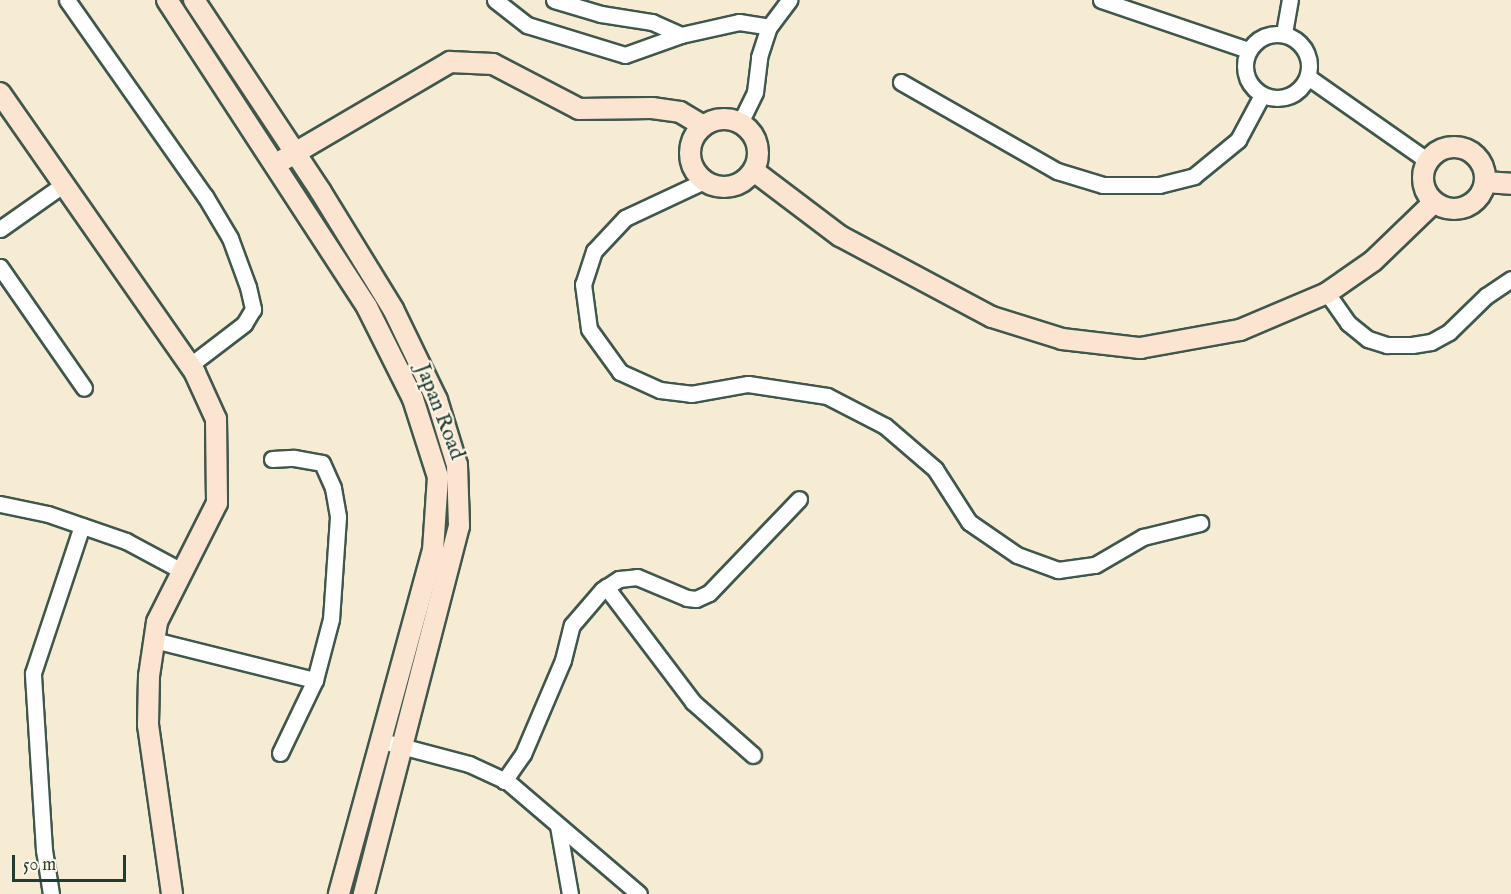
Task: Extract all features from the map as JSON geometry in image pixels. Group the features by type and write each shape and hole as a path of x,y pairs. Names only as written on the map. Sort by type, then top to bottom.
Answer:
{"street":[{"path":"67,0 205,196 230,238 248,287 253,309 244,324 189,366"},
{"name":"Japan Road","path":"167,0 276,164 367,307 414,399 438,477 433,550 339,894"},
{"name":"Japan Road","path":"194,0 295,153 393,309 437,400 457,465 459,526 404,748 364,894"},
{"path":"495,0 526,25 625,55 681,35 739,22 769,27"},
{"path":"554,0 601,14 652,22 681,35"},
{"path":"740,123 755,92 759,57 769,27 789,0"},
{"path":"1101,0 1248,50"},
{"path":"1284,33 1290,0"},
{"path":"1284,33 1303,45 1310,66 1308,77 1294,94 1273,98 1262,95 1254,89 1245,70 1248,50 1263,36 1284,33"},
{"path":"276,164 450,62 493,64 579,109 652,108 680,112 703,126"},
{"path":"1308,77 1428,161"},
{"path":"901,82 1057,171 1103,185 1159,185 1194,176 1238,140 1262,95"},
{"path":"0,93 189,366 216,419 217,503 157,622 154,640 148,725 172,894"},
{"path":"721,119 740,123 755,139 758,161 754,171 736,185 726,188 704,181 692,164 690,154 691,144 703,126 721,119"},
{"path":"1443,149 1463,149 1480,162 1485,182 1475,201 1466,207 1445,208 1434,202 1422,179 1428,161 1443,149"},
{"path":"754,171 840,236 992,317 1062,339 1140,348 1240,330 1328,293 1373,261 1434,202"},
{"path":"704,181 625,218 594,251 583,284 589,329 620,372 660,390 681,392 748,384 827,396 885,426 927,462 969,522 1017,555 1058,570 1095,565 1143,537 1200,523"},
{"path":"1485,182 1511,184"},
{"path":"0,229 64,184"},
{"path":"0,267 84,388"},
{"path":"1328,293 1348,323 1368,339 1387,345 1412,345 1431,342 1449,332 1486,296 1511,279"},
{"path":"272,459 322,463 333,488 338,517 331,619 315,680 280,753"},
{"path":"504,781 523,754 563,660 572,625 606,587 619,579 637,577 687,598 696,599 709,593 799,499"},
{"path":"0,504 82,526 126,541 182,570"},
{"path":"51,894 44,850 33,673 82,526"},
{"path":"606,587 693,702 753,754"},
{"path":"154,640 315,680"},
{"path":"381,741 469,764 504,781 639,894"},
{"path":"558,826 570,894"}]}
